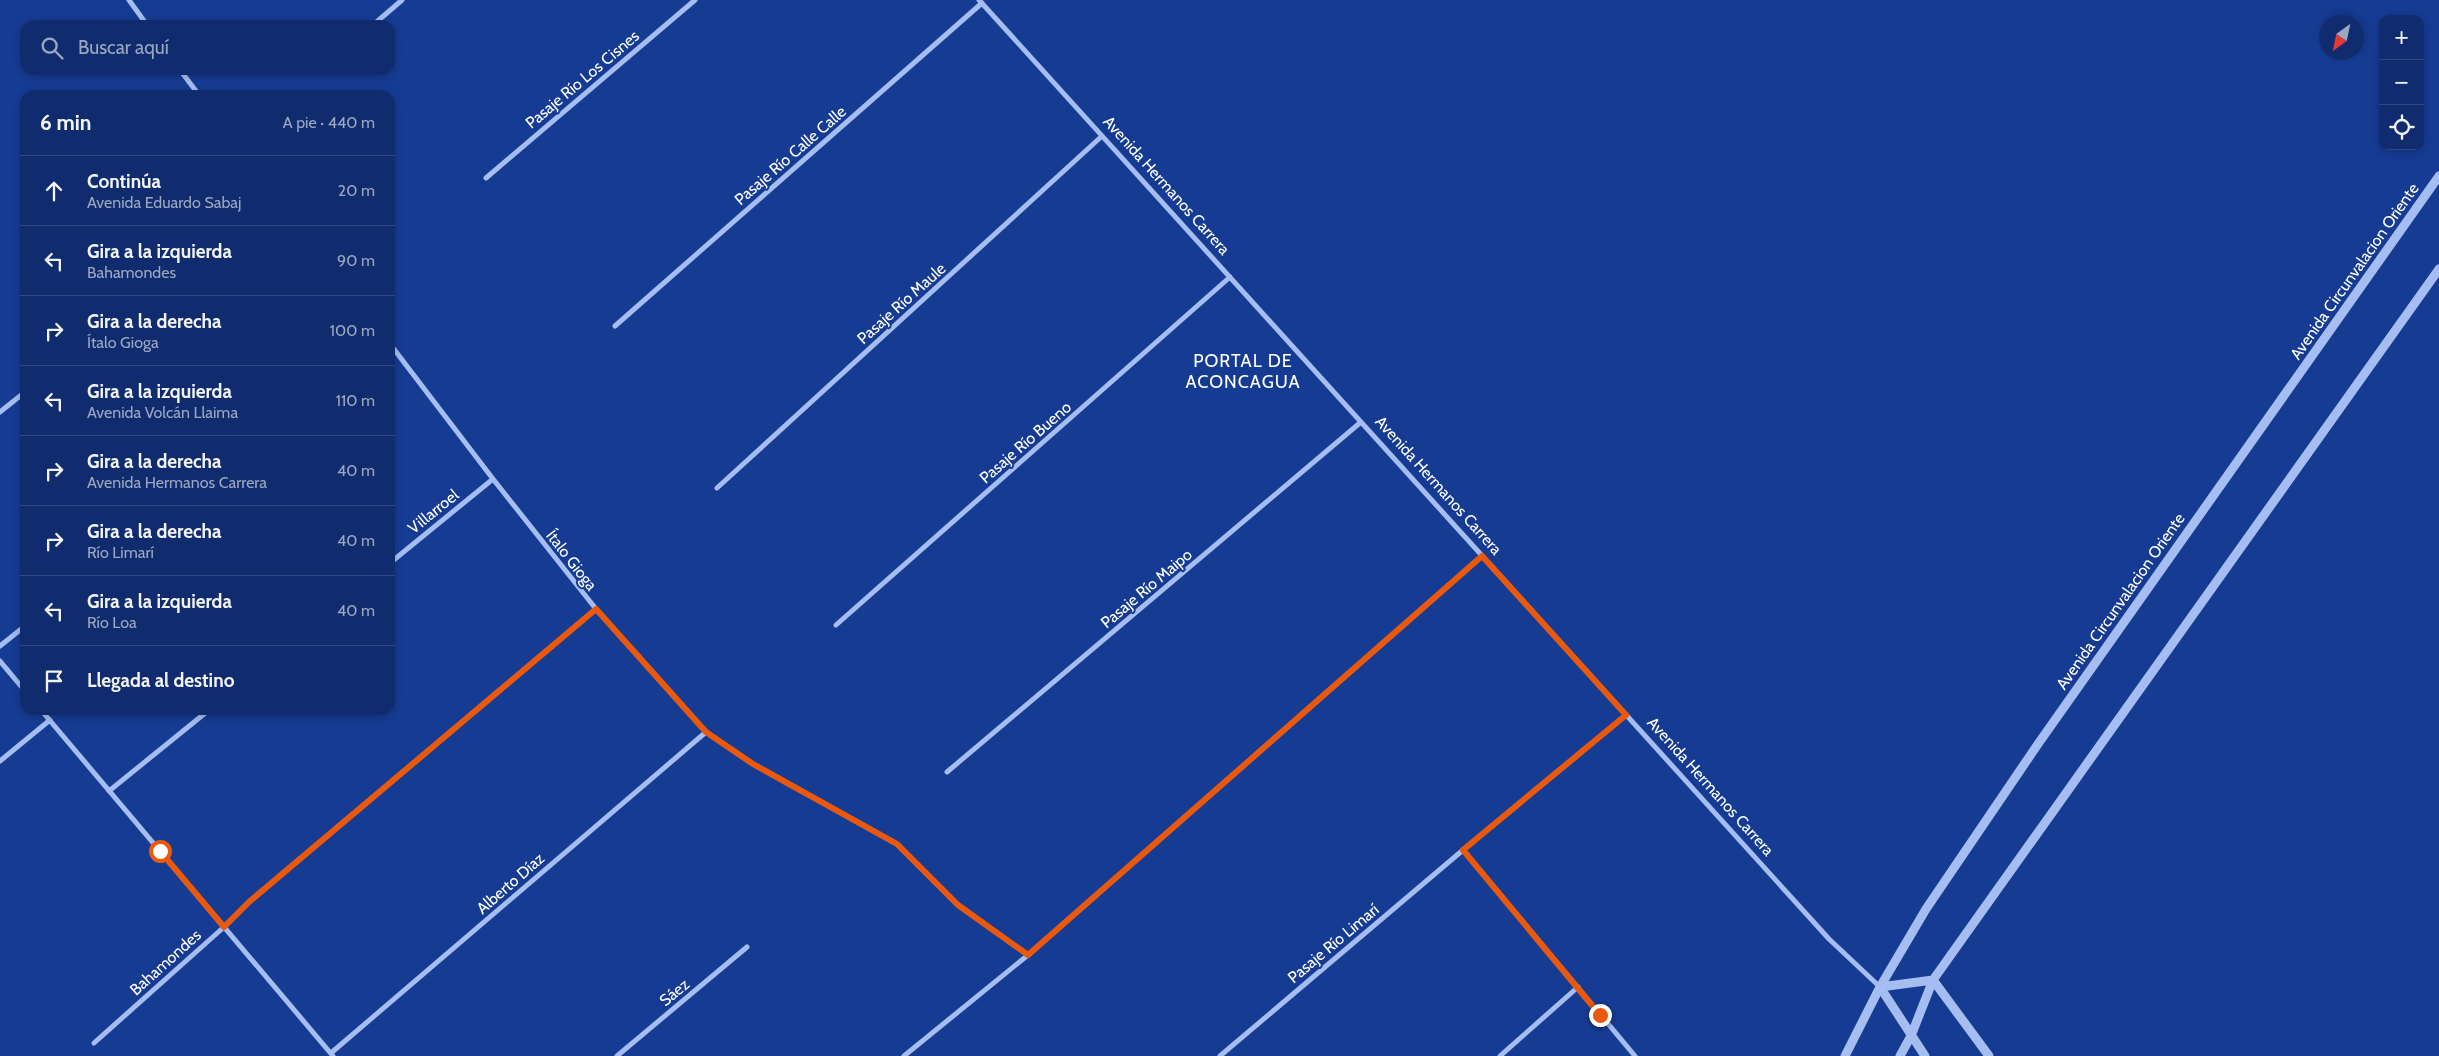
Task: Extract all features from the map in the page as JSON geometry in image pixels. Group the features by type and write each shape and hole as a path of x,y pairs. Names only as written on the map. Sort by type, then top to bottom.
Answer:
{"street":[{"path":"129,0 143,20"},
{"path":"379,20 402,0"},
{"name":"Pasaje Río Los Cisnes","path":"486,178 695,0"},
{"name":"Avenida Hermanos Carrera","path":"980,1 1829,939 1880,987 1925,1056"},
{"name":"Pasaje Río Calle Calle","path":"615,326 980,1"},
{"path":"184,75 195,90"},
{"name":"Pasaje Río Maule","path":"717,488 1102,136"},
{"name":"Avenida Circunvalacion Oriente","path":"1845,1056 1880,987 1926,909 2038,744 2439,176"},
{"path":"1900,1056 1911,1036 1933,980 2439,269"},
{"name":"Pasaje Río Bueno","path":"836,626 1230,277"},
{"name":"Ítalo Gioga","path":"395,351 596,609 706,732 753,764 897,844 958,905 1028,955"},
{"path":"0,412 20,396"},
{"name":"Pasaje Río Maipo","path":"947,772 1361,422"},
{"name":"Villarroel","path":"395,559 493,479"},
{"path":"904,1056 1028,955 1482,556"},
{"name":"Bahamondes","path":"94,1043 224,927 249,902 596,609"},
{"path":"0,646 20,630"},
{"path":"0,661 20,685"},
{"path":"46,715 332,1055"},
{"path":"109,791 203,715"},
{"name":"Pasaje Río Limarí","path":"1220,1056 1626,715"},
{"path":"0,762 50,720"},
{"name":"Alberto Díaz","path":"332,1055 706,732"},
{"path":"1463,850 1635,1056"},
{"name":"Sáez","path":"617,1056 748,947"},
{"path":"1880,987 1933,980"},
{"path":"1933,980 1989,1056"},
{"path":"1500,1056 1578,987"}],"district":[{"name":"PORTAL DE ACONCAGUA","path":"1243,371"}],"route":[{"path":"160,851 224,927 249,902 596,609 706,732 753,764 897,844 958,905 1028,955 1482,556 1626,715 1463,850 1600,1015"}]}
